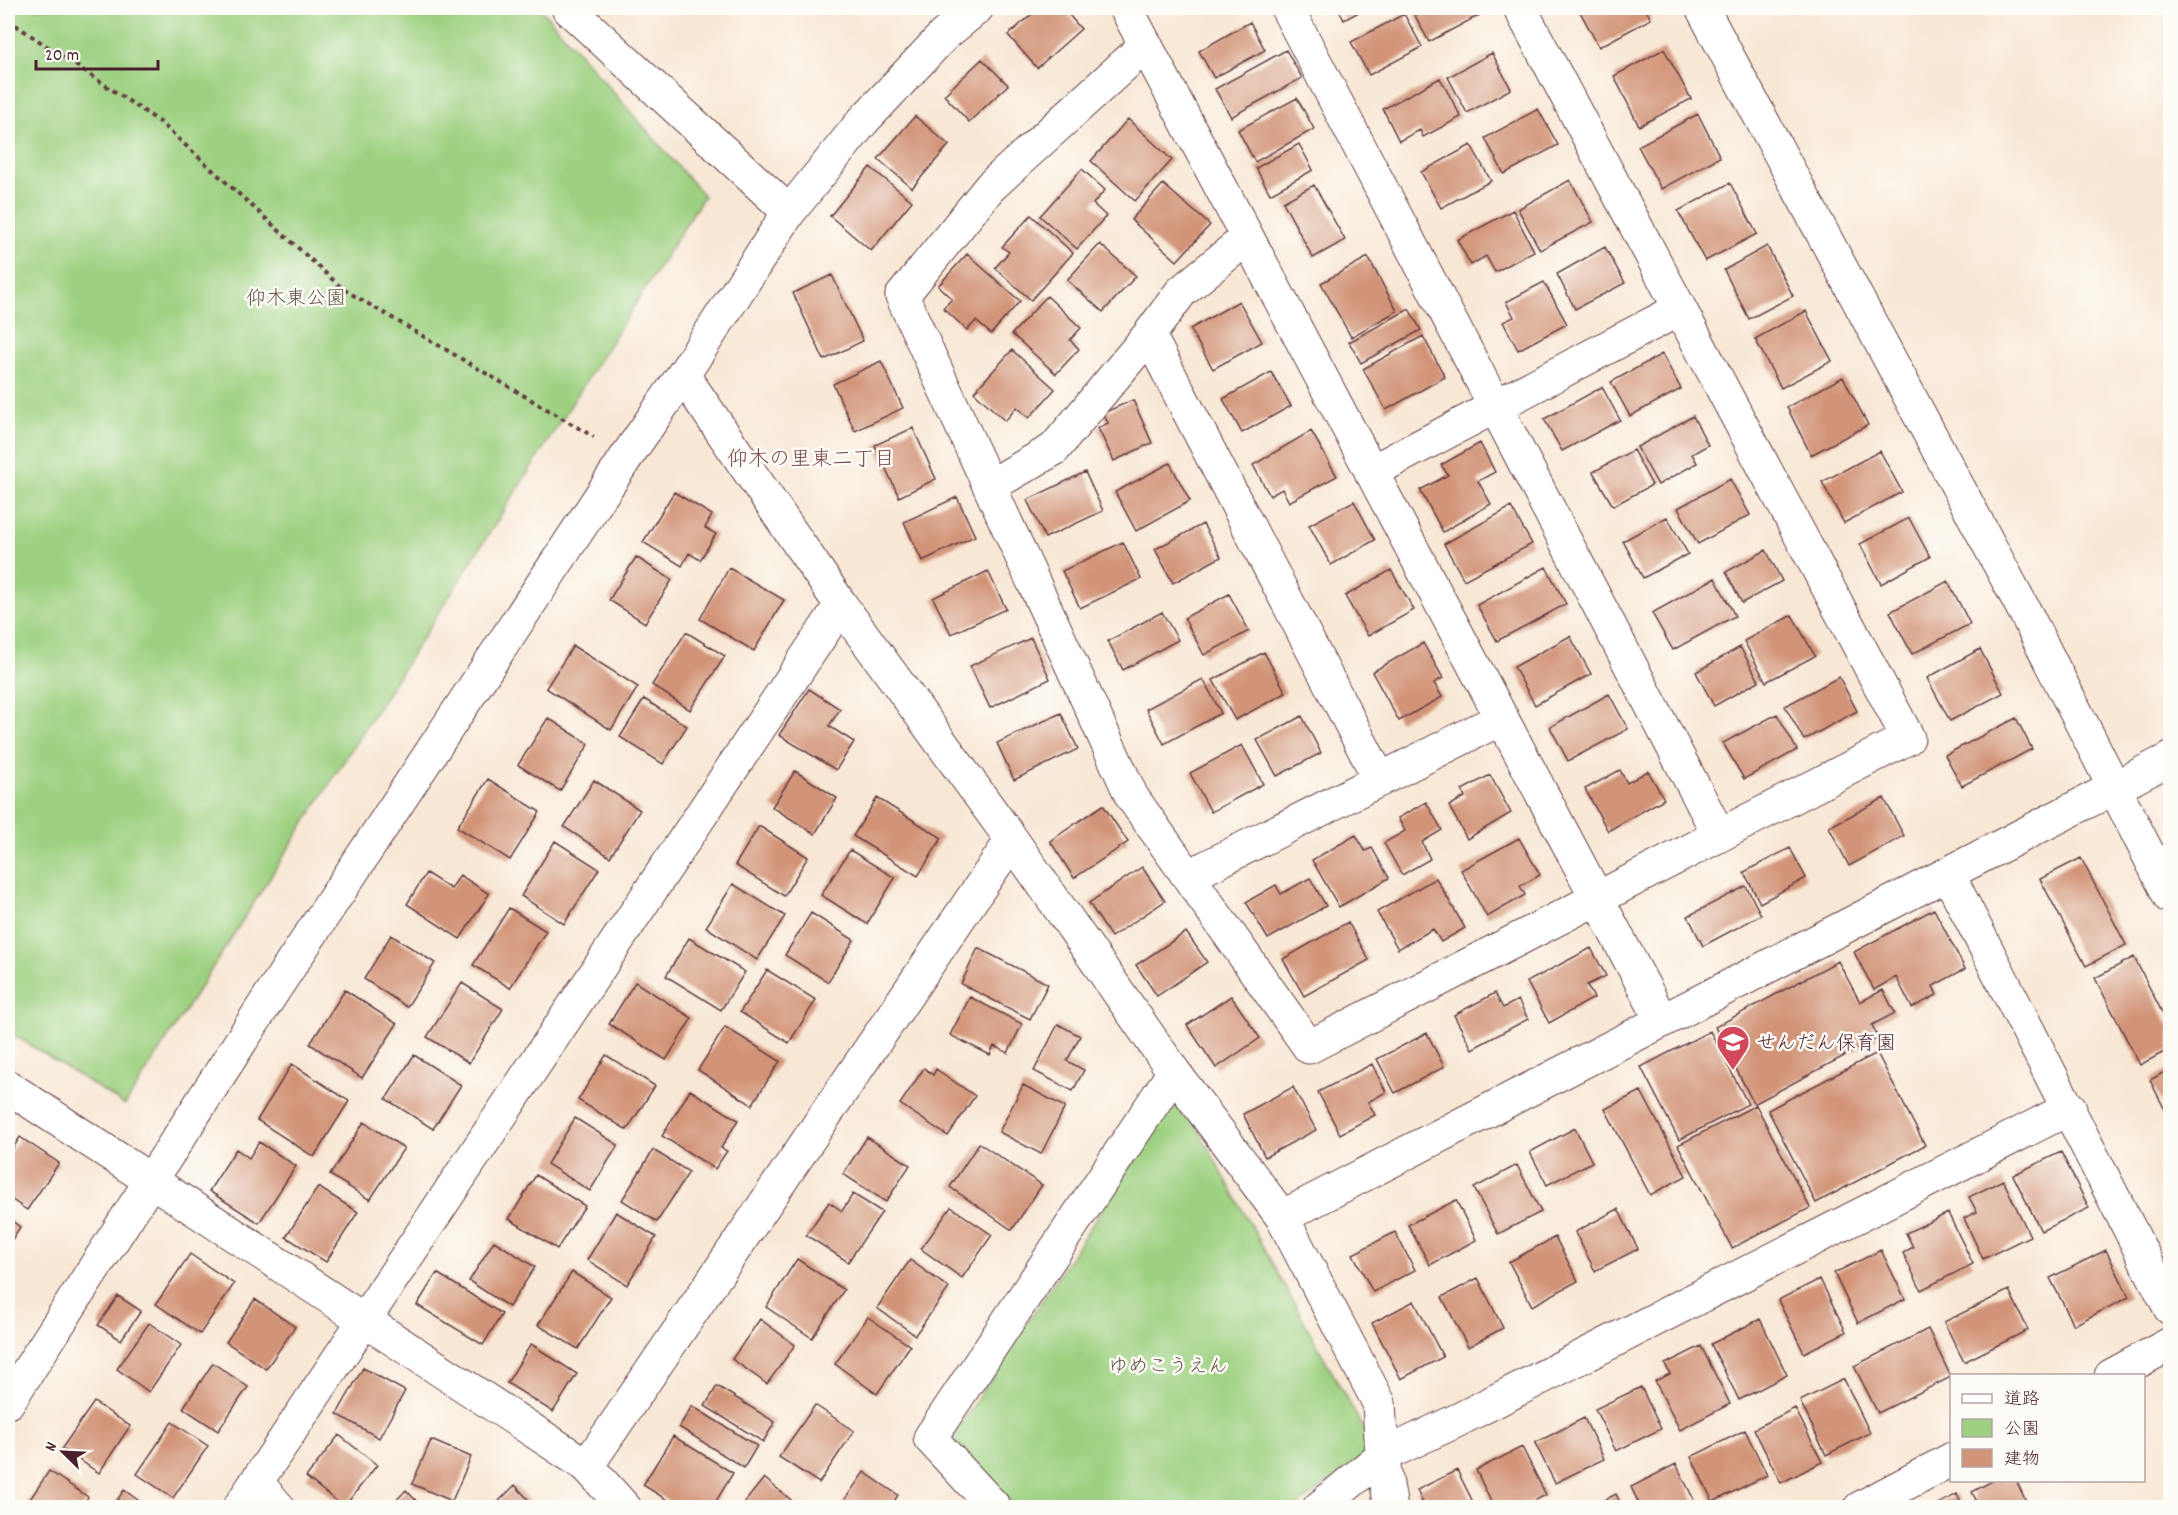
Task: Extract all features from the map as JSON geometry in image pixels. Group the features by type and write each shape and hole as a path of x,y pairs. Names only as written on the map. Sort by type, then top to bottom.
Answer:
{"street":[{"path":"568,8 789,212"},
{"path":"8,1402 272,993 789,212 863,121 944,35 977,8"},
{"path":"1126,8 1662,1021"},
{"path":"1287,8 1719,835"},
{"path":"1146,45 990,186 902,296 1132,797 1309,1047 1908,738 1520,8"},
{"path":"1702,8 2026,614 2170,897"},
{"path":"990,486 1054,450 1149,335 1181,292 1248,238"},
{"path":"1371,471 1680,309"},
{"path":"1149,335 1380,780"},
{"path":"683,375 841,605 1012,840 1174,1072 1282,1216 1379,1403 1382,1456 1391,1508"},
{"path":"279,1508 247,1495 841,605"},
{"path":"1189,876 1502,718"},
{"path":"1282,1216 2170,759"},
{"path":"587,1466 1012,840"},
{"path":"1948,874 2070,1108 2170,1308"},
{"path":"995,1508 930,1438 1174,1072"},
{"path":"8,1087 587,1466 625,1508"},
{"path":"1319,1508 1382,1456 2070,1108"},
{"path":"2115,1374 2170,1344"},
{"path":"1860,1508 1950,1460"}],"path":[{"path":"8,20 160,122 343,289 627,456"}],"green space":[{"name":"仰木東公園","path":"8,8 540,8 704,196 125,1105 8,1031"},
{"name":"ゆめこうえん","path":"1178,1093 1374,1448 1296,1507 1016,1508 952,1438"}],"building":[{"path":"1039,8 1063,8 1081,29 1037,68 1008,35"},
{"path":"1338,8 1366,8 1344,20"},
{"path":"1411,8 1485,8 1487,11 1429,42"},
{"path":"1578,8 1645,8 1651,19 1599,47"},
{"path":"1404,14 1422,47 1369,75 1351,42"},
{"path":"1250,22 1265,50 1214,78 1199,51"},
{"path":"1664,49 1691,99 1639,126 1614,76"},
{"path":"1286,50 1302,78 1231,117 1215,89"},
{"path":"1492,53 1511,89 1467,113 1448,77"},
{"path":"982,59 1008,85 969,122 944,95"},
{"path":"1440,78 1461,117 1423,137 1420,130 1399,141 1383,109"},
{"path":"1297,98 1314,129 1255,162 1238,130"},
{"path":"1538,109 1558,145 1504,174 1485,138"},
{"path":"1698,114 1720,157 1661,189 1638,146"},
{"path":"915,116 949,145 912,188 878,159"},
{"path":"1128,119 1172,160 1135,201 1091,161"},
{"path":"1299,144 1313,170 1270,194 1256,168"},
{"path":"1471,145 1491,181 1441,208 1421,172"},
{"path":"870,167 912,201 871,251 830,216"},
{"path":"1082,169 1105,190 1093,204 1106,216 1077,249 1040,216"},
{"path":"1570,180 1593,222 1540,250 1518,209"},
{"path":"1730,183 1757,234 1705,261 1678,211"},
{"path":"1163,184 1210,225 1177,261 1131,220"},
{"path":"1314,185 1345,240 1313,258 1283,202"},
{"path":"1513,210 1534,251 1495,272 1486,256 1471,265 1457,240"},
{"path":"1031,215 1073,253 1031,300 995,268 1009,252 1002,247"},
{"path":"1100,244 1136,276 1103,312 1067,280"},
{"path":"1767,246 1793,296 1749,319 1724,270"},
{"path":"1605,247 1625,283 1575,309 1557,274"},
{"path":"967,254 1020,301 991,334 976,321 967,330 943,308 952,299 938,286"},
{"path":"1368,257 1397,311 1351,337 1321,283"},
{"path":"832,275 863,341 824,360 793,293"},
{"path":"1544,282 1567,324 1518,350 1503,322 1514,317 1506,302"},
{"path":"1047,296 1081,328 1070,340 1079,349 1056,374 1012,334"},
{"path":"1239,301 1262,342 1213,369 1190,329"},
{"path":"1409,309 1421,330 1361,363 1349,342"},
{"path":"1806,311 1832,361 1781,388 1755,339"},
{"path":"1423,336 1445,377 1386,410 1363,369"},
{"path":"1012,350 1055,389 1029,418 1017,407 1005,421 974,392"},
{"path":"1662,354 1681,389 1630,416 1611,382"},
{"path":"881,361 903,408 855,431 833,384"},
{"path":"1271,372 1291,406 1242,433 1223,399"},
{"path":"1843,377 1868,425 1811,455 1787,407"},
{"path":"1602,387 1620,420 1562,451 1544,419"},
{"path":"1133,400 1152,443 1114,461 1098,428 1108,423 1103,413"},
{"path":"1693,416 1708,445 1692,454 1697,463 1658,485 1637,447"},
{"path":"913,428 936,479 899,497 875,445"},
{"path":"1311,431 1337,476 1289,502 1282,489 1270,496 1253,465"},
{"path":"1480,443 1495,472 1478,481 1491,504 1443,532 1420,490 1448,475 1441,465"},
{"path":"1633,450 1652,485 1613,506 1593,472"},
{"path":"1880,451 1902,492 1844,523 1822,482"},
{"path":"1170,463 1190,501 1136,531 1115,492"},
{"path":"1085,472 1103,511 1045,538 1027,500"},
{"path":"1730,479 1750,515 1698,544 1678,508"},
{"path":"674,492 712,515 705,528 716,534 700,560 689,553 682,566 643,542"},
{"path":"957,497 975,536 922,561 904,522"},
{"path":"1354,501 1375,540 1331,565 1309,525"},
{"path":"1511,507 1532,544 1464,580 1444,544"},
{"path":"1667,517 1688,554 1643,578 1623,541"},
{"path":"1909,518 1930,557 1881,584 1860,544"},
{"path":"1203,524 1221,557 1173,583 1155,549"},
{"path":"1123,542 1141,579 1080,608 1062,571"},
{"path":"1766,550 1782,581 1742,603 1726,572"},
{"path":"636,557 672,580 645,623 609,600"},
{"path":"1546,567 1566,604 1497,641 1477,605"},
{"path":"729,568 784,600 754,651 700,619"},
{"path":"1391,570 1414,610 1368,636 1345,596"},
{"path":"988,571 1006,609 951,634 933,598"},
{"path":"1715,578 1735,616 1673,650 1652,613"},
{"path":"1948,581 1970,624 1912,654 1890,612"},
{"path":"1229,594 1249,631 1204,655 1184,618"},
{"path":"1162,612 1178,640 1123,670 1108,641"},
{"path":"1792,615 1815,656 1766,682 1744,641"},
{"path":"686,632 725,656 690,710 652,685"},
{"path":"1570,636 1591,674 1535,705 1514,667"},
{"path":"1031,638 1050,679 990,708 970,666"},
{"path":"1423,643 1443,678 1434,683 1442,697 1399,721 1372,672"},
{"path":"573,646 638,687 611,730 546,688"},
{"path":"1740,647 1759,681 1714,706 1696,672"},
{"path":"1980,649 2003,693 1950,721 1927,678"},
{"path":"1264,652 1286,693 1235,720 1213,680"},
{"path":"1839,677 1857,711 1804,740 1785,706"},
{"path":"1203,679 1221,713 1164,744 1146,709"},
{"path":"809,689 840,709 829,726 854,742 836,770 779,735"},
{"path":"1609,694 1628,729 1568,761 1550,727"},
{"path":"644,699 687,726 663,764 620,737"},
{"path":"1061,713 1078,749 1014,780 997,743"},
{"path":"1777,714 1797,750 1744,779 1723,743"},
{"path":"1302,716 1321,753 1277,776 1257,740"},
{"path":"548,718 589,744 560,791 518,765"},
{"path":"2016,718 2032,749 1962,786 1945,755"},
{"path":"1242,745 1263,784 1211,812 1190,773"},
{"path":"1620,770 1627,783 1648,771 1664,799 1608,831 1585,789"},
{"path":"795,771 837,798 815,834 772,807"},
{"path":"1490,775 1511,813 1467,839 1449,806 1465,797 1462,790"},
{"path":"488,779 540,812 510,860 457,827"},
{"path":"594,780 640,810 610,857 564,827"},
{"path":"877,798 942,838 918,876 853,836"},
{"path":"1884,798 1904,836 1849,866 1829,827"},
{"path":"1426,802 1442,830 1422,842 1430,859 1402,875 1384,843 1405,831 1398,818"},
{"path":"1103,805 1128,842 1074,878 1050,841"},
{"path":"759,826 808,857 784,896 735,865"},
{"path":"1356,835 1365,851 1372,848 1389,878 1339,907 1312,860"},
{"path":"1519,838 1540,875 1520,886 1525,895 1487,917 1461,870"},
{"path":"555,841 599,869 564,924 521,896"},
{"path":"1790,848 1806,878 1760,903 1744,872"},
{"path":"850,850 895,878 867,924 821,895"},
{"path":"2081,858 2126,945 2086,966 2040,879"},
{"path":"1142,867 1165,901 1111,937 1089,903"},
{"path":"426,873 451,889 460,875 489,894 460,939 407,904"},
{"path":"1310,878 1326,906 1268,939 1246,902 1276,885 1281,894"},
{"path":"1436,878 1465,928 1441,942 1433,929 1398,949 1377,912"},
{"path":"733,884 785,916 757,960 706,927"},
{"path":"1746,886 1761,915 1703,946 1688,916"},
{"path":"509,908 546,931 510,988 473,965"},
{"path":"1934,909 1965,969 1933,986 1937,995 1912,1008 1896,977 1874,990 1854,952"},
{"path":"811,913 854,940 828,982 785,955"},
{"path":"1348,922 1369,960 1304,996 1283,959"},
{"path":"1186,932 1207,962 1157,996 1136,965"},
{"path":"391,935 435,963 407,1007 364,979"},
{"path":"689,938 745,972 721,1010 666,976"},
{"path":"978,948 1048,984 1030,1019 961,984"},
{"path":"1591,948 1606,976 1587,985 1594,998 1549,1023 1527,982"},
{"path":"2134,957 2170,1028 2170,1049 2140,1065 2095,978"},
{"path":"1838,961 1860,1002 1883,990 1895,1013 1872,1025 1878,1038 1754,1104 1715,1027"},
{"path":"767,970 816,1000 789,1043 740,1012"},
{"path":"635,982 692,1018 666,1060 609,1024"},
{"path":"462,983 503,1009 469,1063 427,1037"},
{"path":"345,990 397,1024 362,1078 310,1044"},
{"path":"1495,993 1503,1008 1518,1000 1528,1019 1472,1049 1454,1015"},
{"path":"1231,996 1260,1038 1216,1068 1187,1025"},
{"path":"970,997 1022,1024 1008,1053 994,1046 990,1055 950,1035"},
{"path":"1058,1024 1080,1036 1067,1061 1084,1070 1073,1091 1034,1071"},
{"path":"725,1027 780,1061 752,1105 698,1070"},
{"path":"1710,1031 1748,1104 1679,1140 1641,1067"},
{"path":"1427,1033 1444,1067 1395,1093 1377,1059"},
{"path":"1877,1053 1925,1145 1816,1203 1768,1110"},
{"path":"414,1055 461,1085 433,1129 386,1099"},
{"path":"606,1055 655,1086 627,1130 578,1100"},
{"path":"292,1064 349,1101 314,1157 257,1120"},
{"path":"1372,1064 1386,1092 1368,1102 1375,1115 1340,1134 1318,1092"},
{"path":"924,1068 933,1075 936,1069 975,1096 948,1136 900,1104"},
{"path":"2170,1069 2170,1120 2150,1080"},
{"path":"1023,1085 1065,1107 1041,1154 999,1132"},
{"path":"1293,1087 1316,1130 1265,1157 1243,1114"},
{"path":"690,1090 738,1120 721,1148 727,1151 715,1169 662,1136"},
{"path":"1641,1091 1686,1176 1650,1195 1605,1109"},
{"path":"1756,1105 1810,1208 1732,1248 1678,1145"},
{"path":"575,1118 618,1145 590,1191 547,1164"},
{"path":"364,1122 404,1148 370,1200 330,1175"},
{"path":"1575,1128 1592,1162 1547,1185 1530,1152"},
{"path":"20,1137 59,1163 27,1210 8,1197 8,1156"},
{"path":"867,1137 910,1165 886,1202 843,1174"},
{"path":"259,1142 296,1166 259,1223 209,1191 236,1149 249,1158"},
{"path":"979,1143 1042,1185 1012,1230 950,1187"},
{"path":"653,1150 689,1172 657,1222 622,1200"},
{"path":"2061,1152 2089,1208 2041,1231 2013,1175"},
{"path":"1517,1165 1541,1212 1498,1234 1474,1188"},
{"path":"536,1175 585,1206 557,1249 509,1219"},
{"path":"2003,1180 2030,1236 1983,1259 1964,1218 1977,1212 1969,1197"},
{"path":"318,1187 358,1212 326,1262 286,1237"},
{"path":"853,1194 882,1212 848,1262 806,1235 829,1202 842,1211"},
{"path":"1456,1200 1476,1240 1430,1265 1408,1225"},
{"path":"951,1207 992,1235 962,1278 921,1249"},
{"path":"1618,1209 1638,1249 1595,1271 1575,1232"},
{"path":"616,1212 656,1237 627,1285 587,1260"},
{"path":"1948,1213 1973,1264 1921,1290 1903,1253 1913,1247 1906,1233"},
{"path":"8,1218 20,1227 8,1246"},
{"path":"1395,1232 1415,1270 1373,1292 1353,1254"},
{"path":"1555,1237 1578,1281 1532,1306 1509,1262"},
{"path":"494,1241 535,1267 509,1307 469,1281"},
{"path":"1881,1250 1905,1299 1858,1323 1834,1273"},
{"path":"2106,1250 2129,1297 2074,1325 2050,1278"},
{"path":"190,1254 234,1284 200,1334 156,1304"},
{"path":"797,1259 844,1290 812,1338 766,1307"},
{"path":"910,1260 949,1288 915,1335 877,1308"},
{"path":"572,1272 611,1297 578,1349 538,1325"},
{"path":"437,1273 502,1314 483,1345 417,1305"},
{"path":"1478,1278 1503,1328 1468,1347 1442,1297"},
{"path":"1820,1279 1846,1332 1804,1353 1778,1300"},
{"path":"2009,1290 2028,1330 1964,1362 1944,1322"},
{"path":"118,1296 141,1311 121,1340 98,1325"},
{"path":"255,1299 295,1327 266,1369 226,1342"},
{"path":"1414,1301 1443,1357 1401,1379 1372,1323"},
{"path":"868,1317 910,1346 877,1394 835,1364"},
{"path":"760,1319 795,1345 767,1384 732,1359"},
{"path":"1760,1319 1787,1375 1739,1400 1711,1344"},
{"path":"149,1323 181,1345 149,1392 117,1369"},
{"path":"1928,1329 1950,1377 1878,1413 1854,1366"},
{"path":"531,1344 577,1374 553,1412 507,1383"},
{"path":"1701,1346 1730,1404 1680,1430 1655,1381 1670,1374 1665,1364"},
{"path":"213,1363 248,1387 218,1431 183,1408"},
{"path":"363,1368 405,1391 379,1438 337,1414"},
{"path":"1844,1379 1870,1433 1826,1455 1800,1401"},
{"path":"717,1386 775,1422 763,1442 705,1406"},
{"path":"1641,1387 1661,1429 1616,1451 1595,1409"},
{"path":"94,1402 130,1426 99,1473 62,1448"},
{"path":"815,1405 854,1431 819,1483 779,1457"},
{"path":"692,1406 757,1446 744,1468 679,1427"},
{"path":"1795,1408 1822,1462 1781,1483 1754,1429"},
{"path":"1584,1418 1604,1459 1555,1483 1535,1443"},
{"path":"172,1422 208,1446 173,1498 137,1474"},
{"path":"1745,1430 1767,1475 1713,1502 1691,1457"},
{"path":"339,1435 377,1465 344,1507 306,1477"},
{"path":"673,1436 733,1473 712,1508 680,1508 643,1485"},
{"path":"431,1440 471,1457 452,1501 412,1484"},
{"path":"1522,1447 1546,1495 1520,1508 1494,1508 1476,1470"},
{"path":"1676,1464 1698,1508 1641,1508 1631,1487"},
{"path":"1457,1470 1476,1508 1425,1508 1417,1490"},
{"path":"49,1471 88,1497 81,1508 24,1508"},
{"path":"864,1472 898,1495 890,1508 839,1508"},
{"path":"764,1478 791,1500 785,1508 740,1508"},
{"path":"1990,1482 2017,1482 2029,1508 1980,1508 1972,1492"},
{"path":"515,1485 536,1508 492,1508"},
{"path":"124,1490 149,1508 112,1508"},
{"path":"406,1490 423,1508 389,1508"},
{"path":"1616,1494 1623,1508 1589,1508"},
{"path":"1957,1494 1963,1508 1930,1508"}],"place":[{"name":"せんだん保育園","path":"1733,1071"}],"district":[{"name":"仰木の里東二丁目","path":"811,458"}]}
